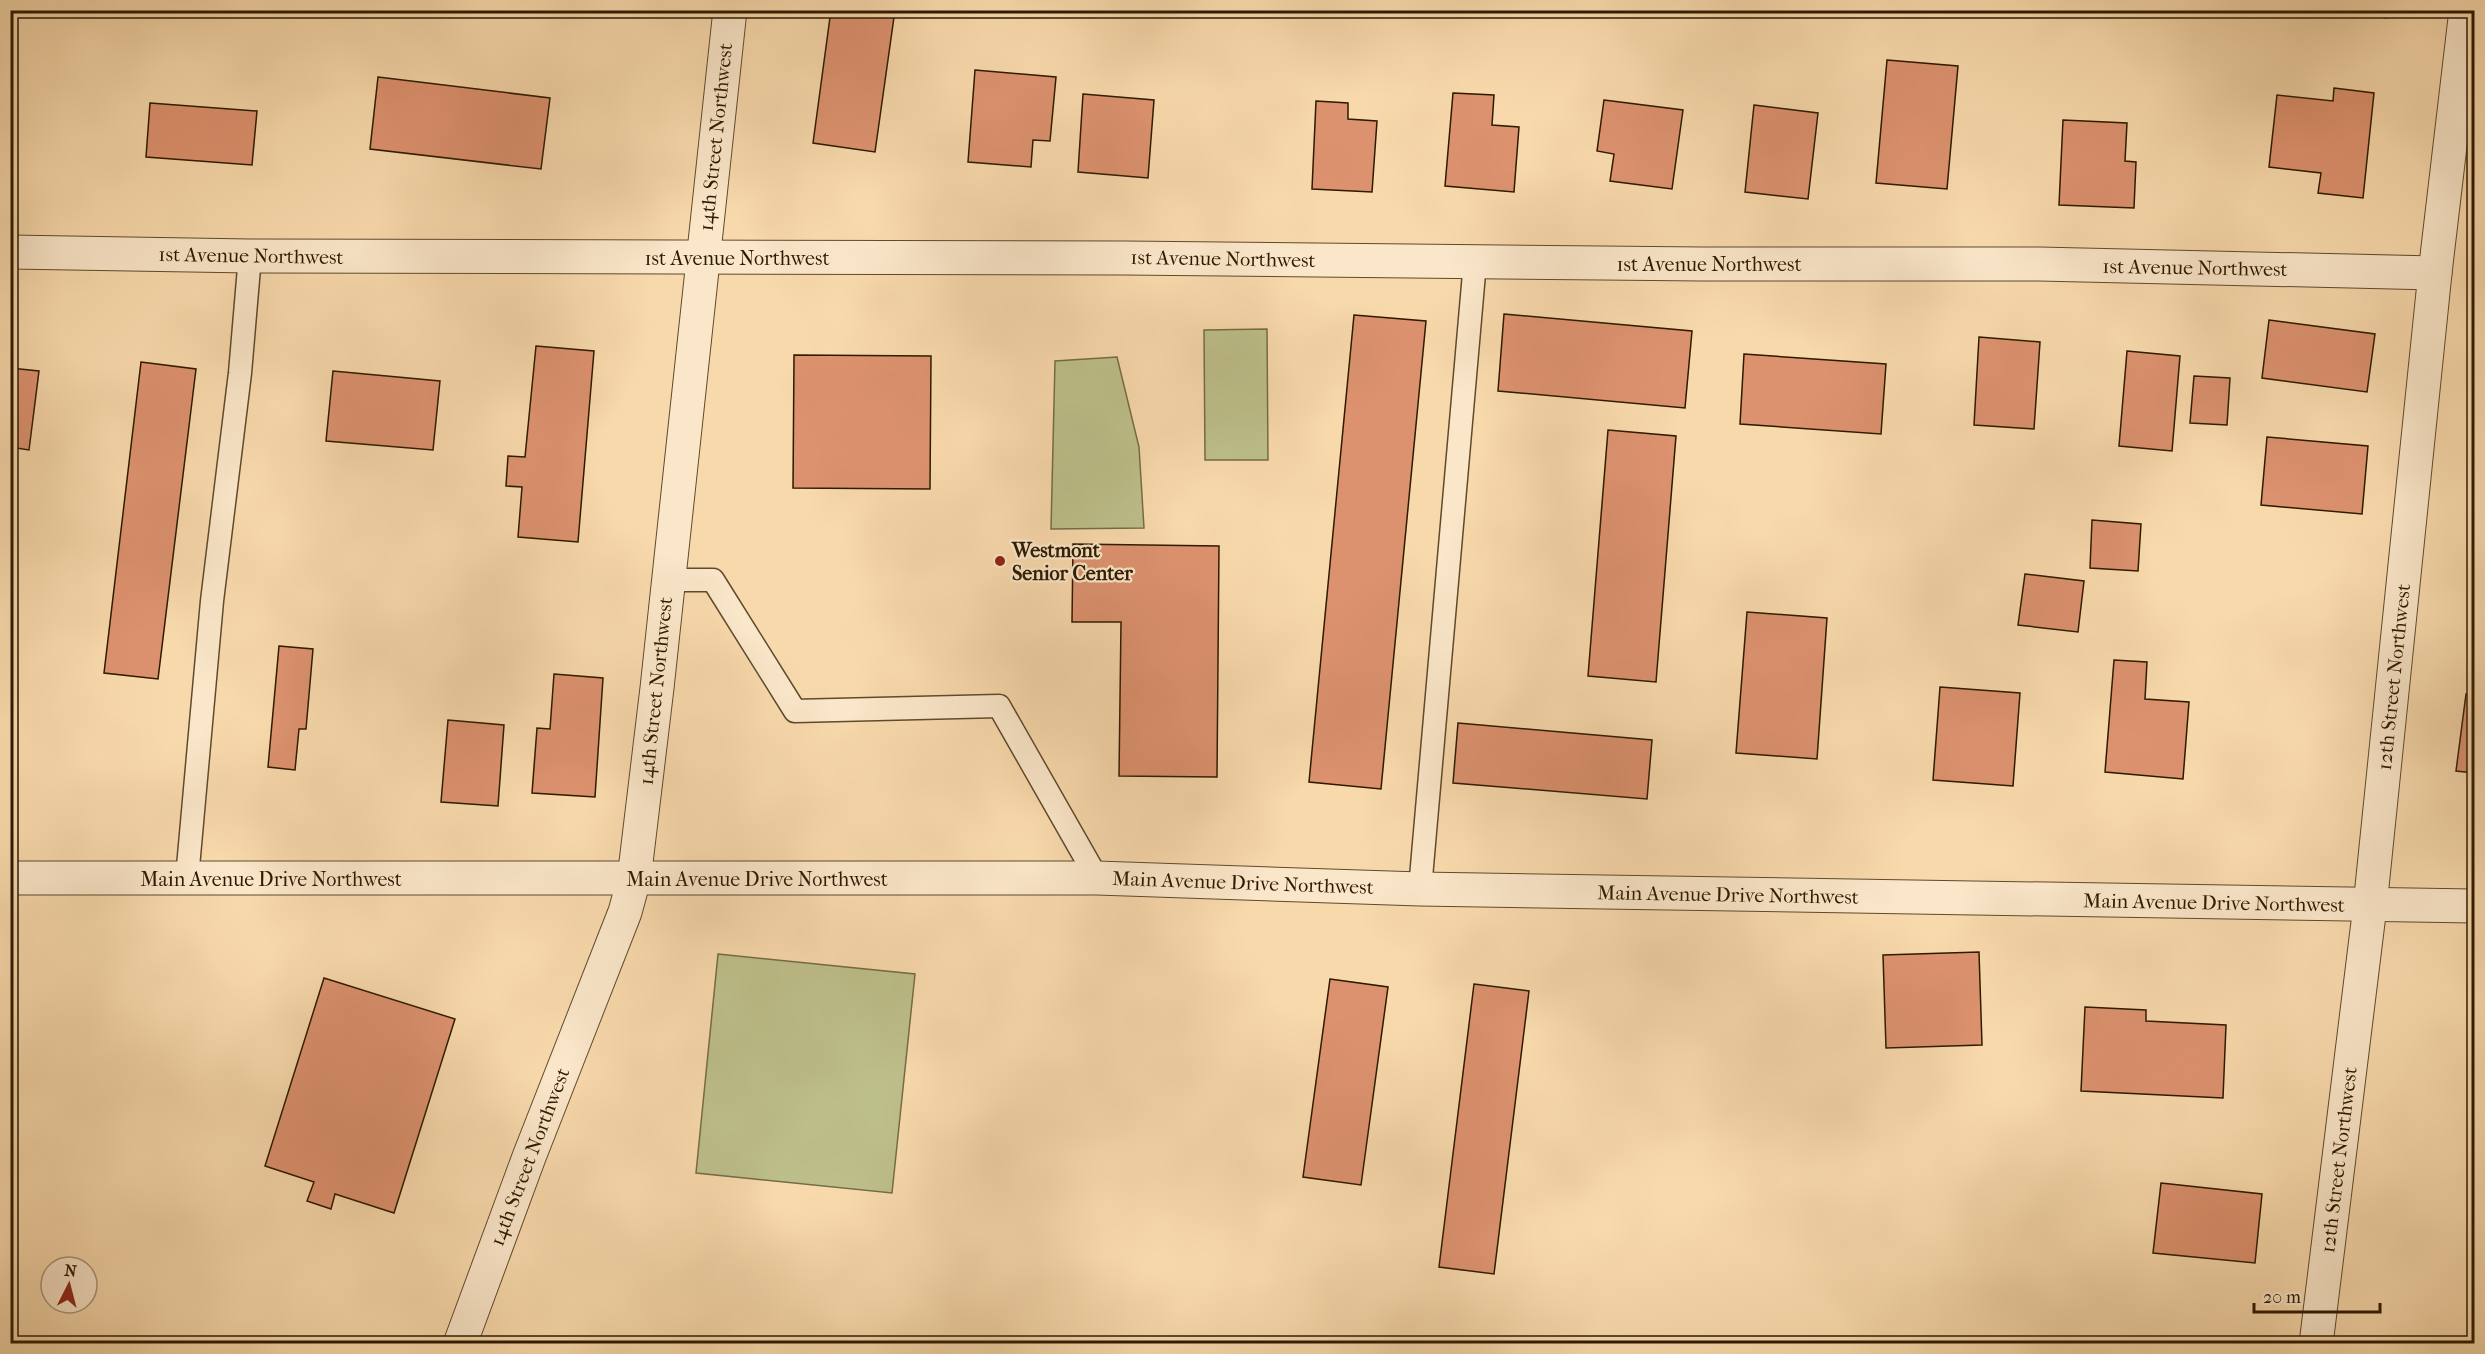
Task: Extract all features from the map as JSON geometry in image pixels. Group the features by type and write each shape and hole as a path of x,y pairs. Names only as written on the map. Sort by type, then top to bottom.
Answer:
{"street":[{"name":"14th Street Northwest","path":"460,1344 529,1157 625,912 634,879 730,10"},
{"name":"12th Street Northwest","path":"2316,1344 2370,906 2435,273 2466,10"},
{"name":"1st Avenue Northwest","path":"10,252 703,259 1125,258 2039,264 2435,273"},
{"name":"Main Avenue Drive Northwest","path":"10,878 1097,878 1420,889 2475,906"}],"lane":[{"path":"187,878 211,613 240,373 250,256"},
{"path":"1420,889 1475,262"},
{"path":"668,580 712,580 795,711 999,706 1097,878"}],"green space":[{"path":"1267,329 1268,460 1205,460 1204,330"},
{"path":"1117,357 1139,447 1144,528 1051,529 1055,361"},
{"path":"718,954 915,974 892,1193 696,1173"}],"building":[{"path":"831,10 895,10 875,152 813,143"},
{"path":"2331,10 2388,10 2387,18"},
{"path":"1887,60 1958,66 1947,189 1876,183"},
{"path":"975,70 1056,77 1050,141 1033,140 1031,167 968,162"},
{"path":"378,77 550,98 541,169 370,149"},
{"path":"2334,88 2374,93 2363,198 2318,193 2321,173 2269,167 2277,95 2333,101"},
{"path":"1453,93 1494,95 1492,125 1519,127 1514,192 1445,186"},
{"path":"1083,94 1154,100 1148,178 1078,172"},
{"path":"1604,100 1683,110 1672,189 1610,181 1614,154 1597,151"},
{"path":"1316,101 1348,103 1348,119 1377,121 1372,192 1312,189"},
{"path":"150,103 257,111 252,165 146,157"},
{"path":"1754,105 1818,113 1808,199 1745,192"},
{"path":"2063,120 2127,123 2125,161 2136,162 2134,208 2059,205"},
{"path":"1504,314 1692,331 1685,408 1498,391"},
{"path":"1354,315 1426,321 1381,789 1309,782"},
{"path":"2269,320 2375,334 2367,392 2262,378"},
{"path":"1979,337 2040,342 2034,429 1974,425"},
{"path":"536,346 594,351 578,542 518,537 522,487 506,486 508,456 525,457"},
{"path":"2127,351 2180,356 2172,451 2119,446"},
{"path":"1744,354 1886,364 1881,434 1740,424"},
{"path":"794,355 931,356 930,489 793,488"},
{"path":"141,362 196,369 158,679 104,673"},
{"path":"10,368 39,371 29,450 10,447"},
{"path":"333,371 440,381 433,450 326,441"},
{"path":"2194,376 2230,378 2227,425 2190,423"},
{"path":"1608,430 1676,436 1656,682 1588,676"},
{"path":"2267,437 2368,446 2362,514 2261,505"},
{"path":"2092,520 2141,524 2138,571 2090,568"},
{"path":"1073,544 1219,546 1217,777 1119,776 1121,622 1072,622"},
{"path":"2025,574 2084,581 2078,632 2018,625"},
{"path":"1747,612 1827,618 1817,759 1736,753"},
{"path":"279,646 313,649 306,729 299,729 295,770 268,767"},
{"path":"2114,660 2147,662 2145,699 2189,702 2183,779 2105,772"},
{"path":"554,674 603,678 595,797 532,793 537,728 550,729"},
{"path":"1940,687 2020,693 2013,786 1933,780"},
{"path":"2466,694 2474,695 2474,773 2456,771"},
{"path":"448,720 504,725 498,806 441,802"},
{"path":"1458,723 1652,740 1647,799 1453,783"},
{"path":"1979,952 1982,1045 1886,1048 1883,955"},
{"path":"324,978 455,1019 394,1213 335,1194 331,1209 307,1201 314,1182 265,1166"},
{"path":"1330,979 1388,987 1361,1185 1303,1177"},
{"path":"1474,984 1529,991 1494,1274 1439,1267"},
{"path":"2085,1007 2146,1010 2146,1021 2226,1025 2223,1098 2081,1091"},
{"path":"2161,1183 2262,1194 2255,1263 2153,1253"}],"place":[{"name":"Westmont Senior Center","path":"1000,561"}]}
